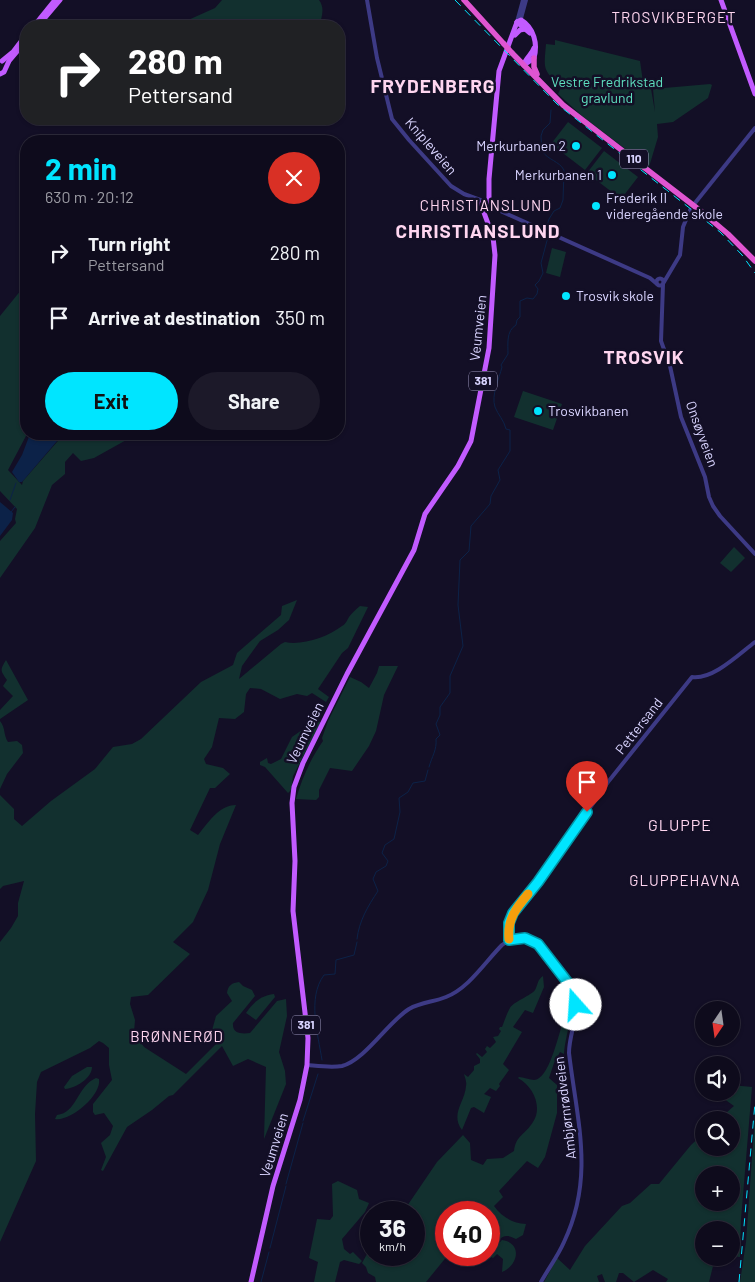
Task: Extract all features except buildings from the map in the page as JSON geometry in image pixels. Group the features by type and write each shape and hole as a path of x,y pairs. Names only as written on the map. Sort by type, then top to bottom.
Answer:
{"highway":[{"name":"110","path":"464,0 566,106"},
{"path":"534,58 537,74"},
{"name":"110","path":"525,63 546,90 738,239 755,257"},
{"name":"110","path":"702,212 728,234 755,262"}],"main road":[{"path":"39,20 55,0"},
{"path":"43,20 60,0"},
{"path":"721,0 755,94"},
{"path":"519,22 531,34 534,45 525,63"},
{"path":"508,47 519,22"},
{"path":"486,205 500,71 519,22"},
{"path":"519,22 529,27 536,46 534,58 525,63"},
{"path":"514,35 520,30 525,29"},
{"path":"6,66 1,61 20,42"},
{"path":"0,74 4,72 9,61 20,48"},
{"name":"Veumveien","path":"251,1282 273,1186 300,1100 307,1065 308,1038 293,912 295,861 292,803 294,787 303,763 347,674 414,550 425,514 458,466 471,441 489,344 495,254 486,205"}],"street":[{"name":"Knipleveien","path":"367,0 382,84 392,119 451,186 486,205 660,282"},
{"path":"519,22 524,0"},
{"path":"696,203 754,130"},
{"path":"660,282 669,273 680,255 683,227 690,210"},
{"name":"Onsøyveien","path":"660,282 663,294 661,341 670,366 681,417 705,477 712,506 755,554"},
{"name":"Pettersand","path":"509,940 509,923 515,910 538,882 605,787 692,677 702,677 716,670 755,642"},
{"name":"Ambjørnrødveien","path":"509,940 525,938 538,944 572,988 576,1000 576,1011 569,1040 569,1053 582,1148 582,1182 577,1208 564,1242 540,1282"},
{"path":"307,1065 342,1066 353,1060 410,1009 419,1004 446,998 462,988 502,945 509,940"}],"green space":[{"path":"222,0 319,0 322,6 322,13 321,20 188,20 215,8"},
{"name":"Vestre Fredrikstad gravlund","path":"555,40 640,61 643,82 645,84 650,83 655,112 653,89 710,84 712,85 708,98 673,122 657,124 658,137 649,167 581,115 558,94 561,87 547,72 545,64 546,44 555,45"},
{"name":"Merkurbanen 2","path":"568,122 602,148 585,170 551,144"},
{"name":"Merkurbanen 1","path":"604,151 638,177 621,199 587,173"},
{"path":"552,248 566,252 560,277 546,273"},
{"path":"20,291 20,440 24,440 8,470 22,485 23,481 59,440 126,440 94,458 81,461 73,453 65,462 65,474 52,485 35,528 0,578 0,541 16,523 17,509 0,491 0,316"},
{"name":"Trosvikbanen","path":"523,391 562,404 553,430 514,417"},
{"path":"734,547 745,558 731,572 720,563"},
{"path":"297,600 289,620 278,630 260,641 242,666 239,679 281,644 285,642 306,642 322,637 343,625 360,606 368,607 348,648 342,653 318,689 329,697 326,702 312,693 307,696 297,694 280,699 261,689 250,688 246,694 244,712 235,719 219,718 212,747 204,759 206,764 223,768 230,774 215,788 210,788 190,830 198,835 219,811 236,805 220,844 208,890 193,922 173,942 190,954 148,995 131,997 130,1004 135,1020 134,1032 144,1047 186,1074 219,1041 211,1034 216,1016 232,1001 227,993 231,985 239,982 252,990 255,996 233,1023 234,1029 238,1032 250,1033 277,1001 286,999 287,1016 279,1052 285,1071 286,1084 264,1139 266,1067 248,1059 233,1066 222,1046 173,1095 127,1127 103,1171 101,1170 106,1157 101,1143 110,1135 113,1126 104,1113 95,1115 93,1112 93,1104 112,1080 109,1065 109,1048 99,1041 90,1048 41,1072 37,1082 35,1114 36,1161 0,1242 0,942 18,916 18,903 24,881 3,886 0,889 0,795 14,809 14,819 22,826 51,801 95,769 113,747 132,744 141,739 201,682 233,665 237,653 281,615 282,606"},
{"path":"6,660 28,700 0,719 0,710 13,696 3,686 7,680 2,670"},
{"path":"379,666 398,666 384,695 376,731 369,746 352,771 330,768 319,790 319,797 316,800 296,799 307,768 323,741 322,738 328,721 350,677 369,688"},
{"path":"0,721 8,742 17,741 22,745 23,753 7,774 0,789"},
{"path":"315,721 321,722 293,776 291,790 288,793 265,767 260,765 260,762 267,758 268,763 271,764 281,759 292,737"},
{"path":"543,976 544,987 533,1013 525,1010 513,1027 522,1032 503,1064 509,1070 496,1091 490,1088 484,1094 491,1097 484,1113 474,1107 471,1108 462,1130 457,1119 465,1092 466,1080 464,1074 468,1077 474,1070 474,1066 480,1063 480,1059 476,1054 482,1057 487,1052 485,1049 487,1046 490,1048 496,1042 493,1037 498,1036 501,1031 499,1029 502,1027 512,1006 533,992"},
{"path":"274,994 275,997 256,1020 246,1013 258,1000"},
{"path":"571,1001 571,1014 564,1054 560,1052 549,1078 557,1085 557,1113 545,1157 538,1168 527,1161 499,1191 503,1197 499,1201 435,1201 435,1266 439,1266 426,1282 376,1282 375,1277 368,1273 365,1266 425,1266 425,1201 410,1201 437,1162 463,1135 470,1143 471,1160 483,1165 487,1159 503,1158 514,1151 519,1138 533,1122 537,1110 537,1104 532,1091 518,1078 534,1080 541,1077 551,1058"},
{"path":"87,1067 92,1067 86,1079 65,1089 64,1087 72,1076"},
{"path":"96,1078 99,1079 99,1085 96,1092 84,1106 69,1116 55,1119 57,1115 69,1110 85,1087"},
{"path":"740,1086 752,1087 741,1219 740,1257 740,1221 695,1221 695,1266 713,1266 709,1282 666,1282 668,1279 653,1270 634,1282 623,1273 619,1273 616,1282 605,1282 602,1274 597,1276 599,1282 544,1282 557,1258 570,1270 585,1246 622,1206 630,1203 651,1184 659,1184 695,1141 695,1156 740,1156 740,1111 728,1111 734,1106 727,1101 740,1101"},
{"path":"755,1115 755,1282 740,1282 746,1242"},
{"path":"338,1181 357,1190 359,1199 364,1201 360,1201 360,1218 342,1239 344,1249 350,1254 353,1252 360,1259 360,1263 344,1260 340,1262 335,1282 314,1282 318,1262 309,1258 317,1219 330,1220 333,1216 332,1184"},
{"path":"500,1213 508,1219 526,1224 523,1235 516,1239 504,1237 500,1239"},
{"path":"502,1240 513,1245 516,1255 512,1265 502,1272 503,1259 500,1256 500,1242"}],"water":[{"path":"28,440 58,440 22,482 19,482 12,472"},
{"path":"0,502 13,513 12,520 0,536"}],"waterway":[{"path":"429,767 435,750 436,739 440,735 436,724 440,715 440,707 450,693 450,676 463,646 458,605 460,560 469,551 471,526 490,504 491,496 500,480 498,470 510,451 510,430 506,429 494,402 501,365 508,354 509,334 520,317 520,301 527,298 533,299 537,294 538,289 535,285 543,273 541,263 548,237 547,226 549,219 554,211 560,208 563,200 564,170 542,151 541,136 543,130 550,123 551,110"},
{"path":"10,500 16,483"},
{"path":"11,512 15,507"},
{"path":"357,939 364,914 378,891 373,879 376,872 386,866 388,861 382,853 385,845 394,839 400,812 399,798 408,792 413,783 425,781 428,770"},
{"path":"322,1060 316,1028 316,994 324,975 335,974 336,960 354,955 357,942"},
{"path":"303,1121 318,1074"},
{"path":"286,1184 303,1123"},
{"path":"270,1248 286,1186"},
{"path":"261,1282 269,1252"}],"railway":[{"path":"455,0 557,104 720,232 742,255 755,273"},
{"path":"739,1282 755,1103"}],"slow traffic":[{"path":"509,939 508,928 511,917 528,894"}],"place":[{"name":"Merkurbanen 2","path":"576,146"},
{"name":"Merkurbanen 1","path":"612,175"},
{"name":"Frederik II videregående skole","path":"596,206"},
{"name":"Trosvik skole","path":"566,296"},
{"name":"Trosvikbanen","path":"538,411"}],"district":[{"name":"TROSVIKBERGET","path":"674,18"},
{"name":"FRYDENBERG","path":"433,86"},
{"name":"CHRISTIANSLUND","path":"486,206"},
{"name":"CHRISTIANSLUND","path":"478,231"},
{"name":"TROSVIK","path":"644,357"},
{"name":"GLUPPE","path":"680,825"},
{"name":"GLUPPEHAVNA","path":"685,881"},
{"name":"BRØNNERØD","path":"177,1037"}],"route":[{"path":"576,1005 572,988 541,947 534,941 525,938 509,940 508,928 513,913 538,882 587,812"}]}
